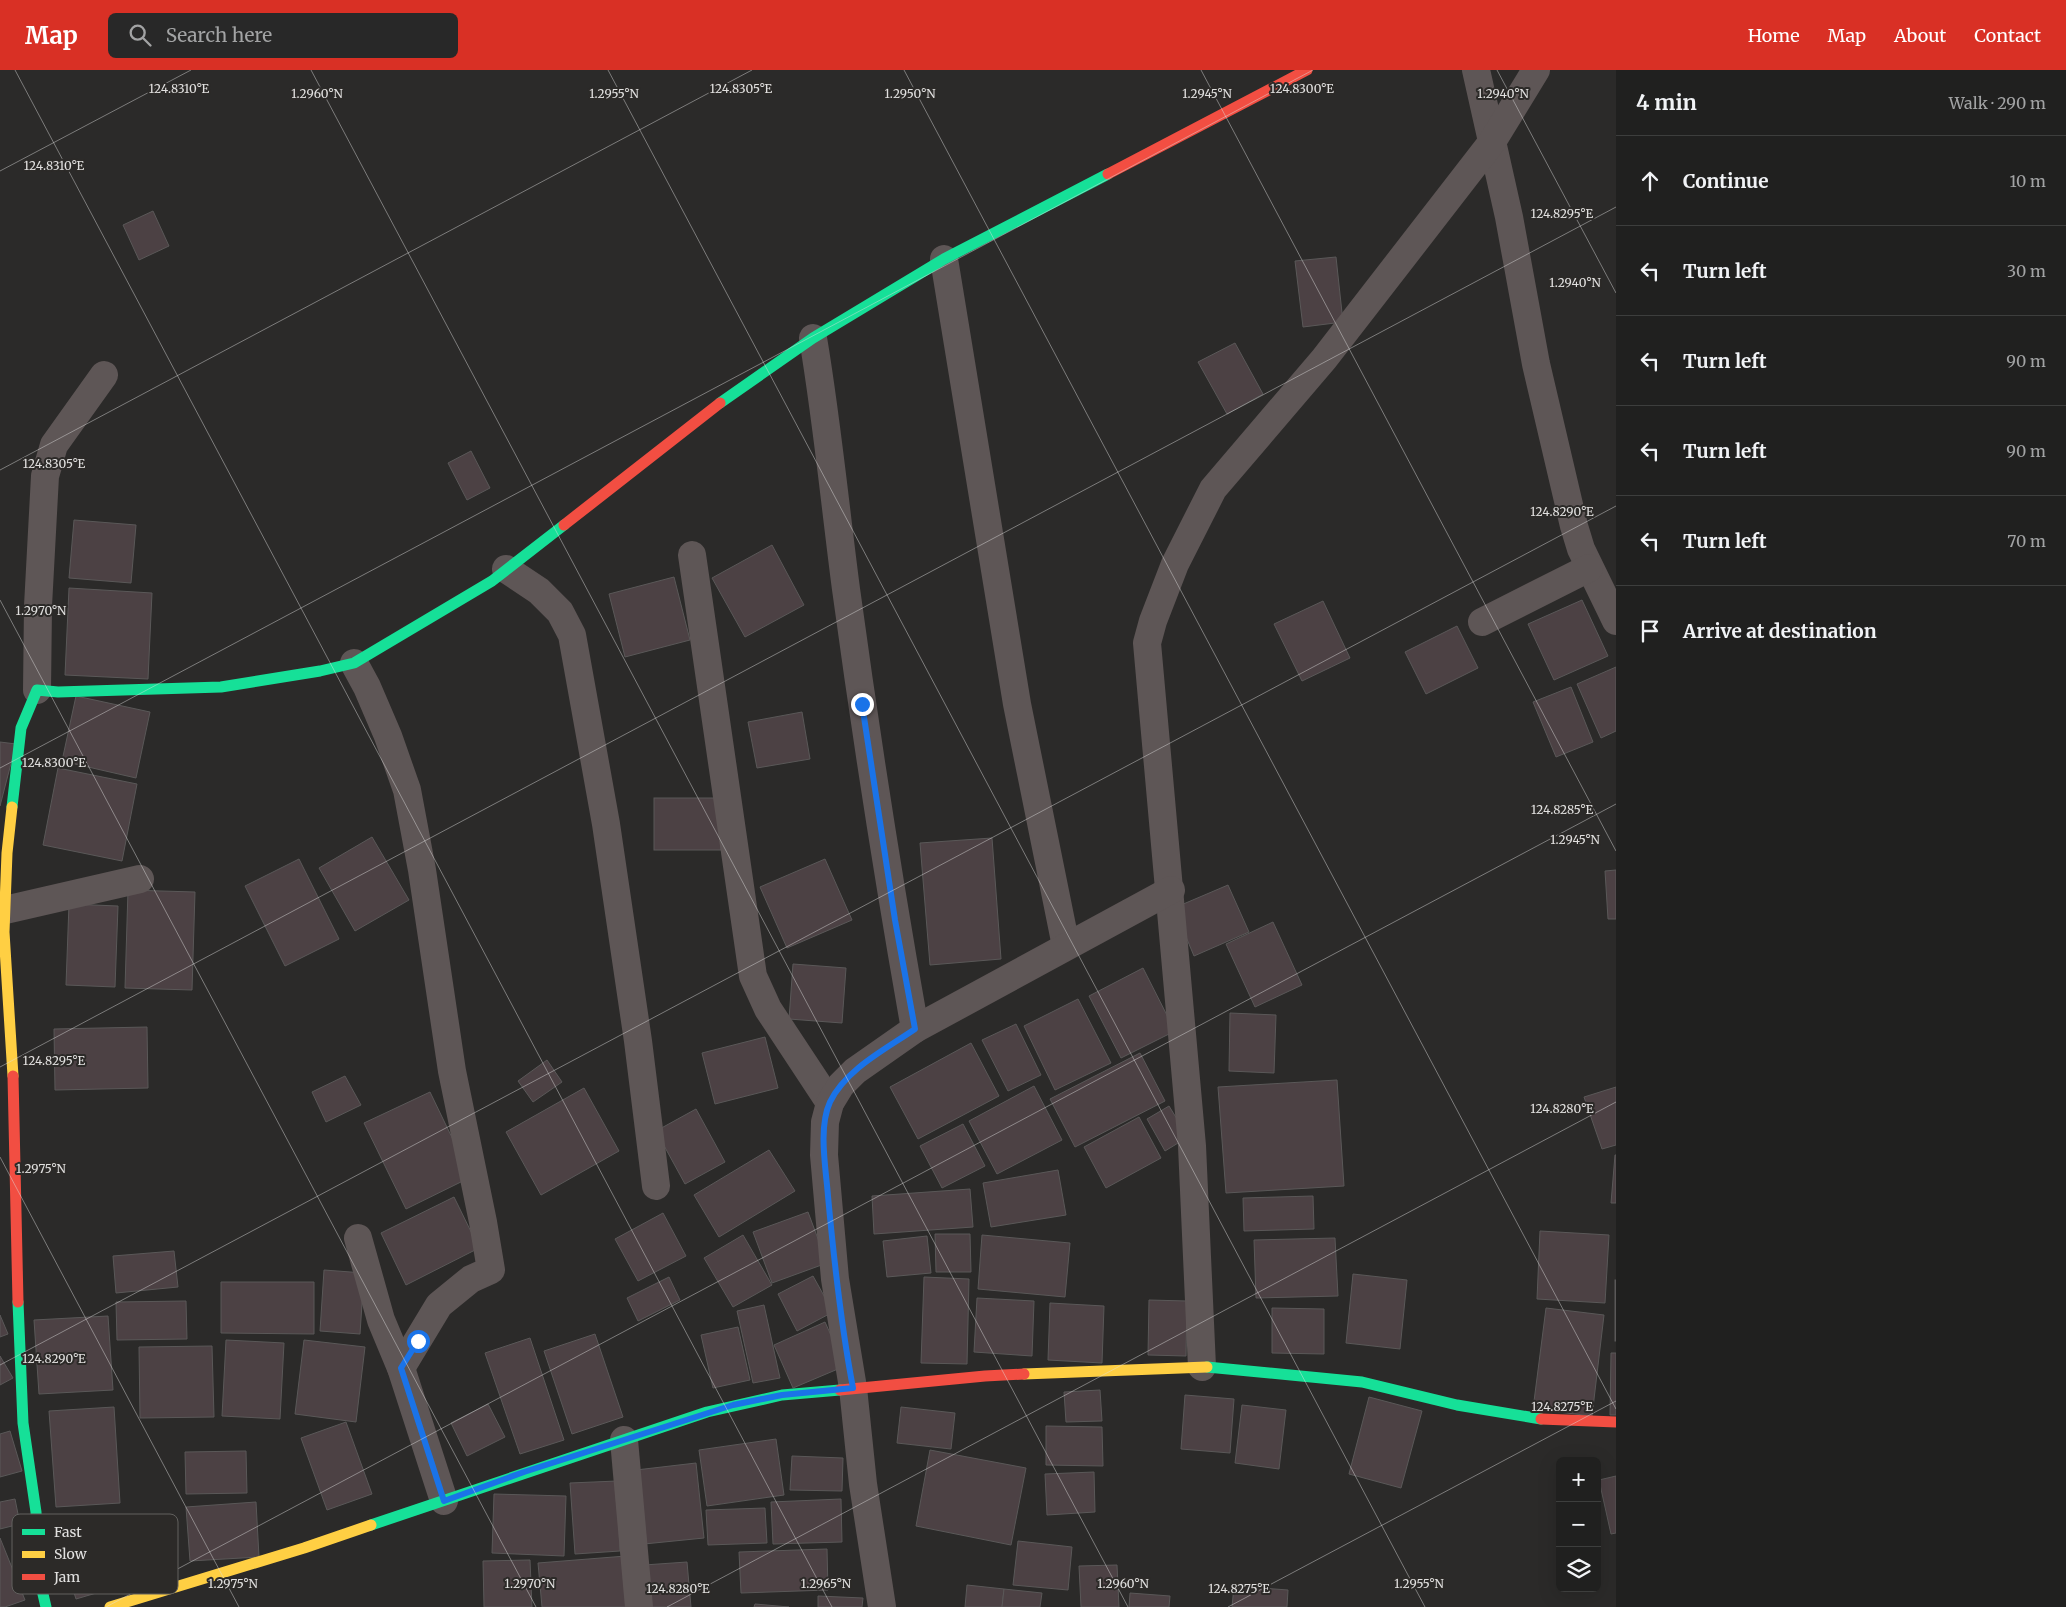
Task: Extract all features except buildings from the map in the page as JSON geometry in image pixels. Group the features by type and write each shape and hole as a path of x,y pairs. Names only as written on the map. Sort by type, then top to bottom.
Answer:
{"street":[{"path":"37,690 58,692 220,687 320,671 354,663 492,580 698,419 813,338 944,259 1307,70"},
{"path":"1476,70 1509,217 1536,364 1574,526 1581,550 1616,621"},
{"path":"1202,1367 1192,1146 1171,890 1147,643 1153,621 1175,564 1212,489 1324,359 1492,142 1536,70"},
{"path":"944,259 1016,704 1066,946"},
{"path":"813,338 824,402 862,704 895,920 915,1029"},
{"path":"36,1514 23,1423 19,1361 12,1049 5,910 10,826 21,728 37,690 38,606 45,476 54,445 104,375"},
{"path":"692,555 753,976 768,1009 830,1103"},
{"path":"1482,622 1590,568"},
{"path":"506,569 539,592 560,612 572,635 607,834 638,1041 656,1186"},
{"path":"354,663 367,687 388,736 406,790 422,870 452,1071 484,1222 491,1270 471,1279 439,1305 401,1368"},
{"path":"5,910 140,879"},
{"path":"882,1607 863,1484 853,1388 835,1279 825,1164 824,1122 830,1103 841,1085 855,1071 915,1029 1171,890"},
{"path":"358,1238 381,1320 401,1368 444,1501"},
{"path":"178,1586 304,1548 733,1405 782,1395 985,1376 1202,1367 1362,1382 1457,1405 1541,1419 1616,1422"},
{"path":"624,1440 639,1607"},
{"path":"43,1594 46,1607"},
{"path":"110,1607 153,1594"}],"traffic: fast":[{"path":"720,403 813,338 944,259 1108,174"},
{"path":"12,807 21,728 37,690 58,692 221,687 320,671 354,663 492,581 564,525"},
{"path":"18,1302 23,1423 36,1514"},
{"path":"1207,1367 1362,1382 1457,1405 1541,1419"},
{"path":"371,1525 707,1412 782,1395 840,1390"},
{"path":"43,1594 46,1607"}],"traffic: slow":[{"path":"12,807 7,853 4,932 13,1076"},
{"path":"1024,1374 1207,1367"},
{"path":"178,1586 304,1548 371,1525"},
{"path":"110,1607 153,1594"}],"traffic: jam":[{"path":"1108,174 1307,70"},
{"path":"564,525 720,403"},
{"path":"13,1076 18,1302"},
{"path":"840,1390 1024,1374"},
{"path":"1541,1419 1616,1422"}],"route":[{"path":"418,1341 401,1368 444,1501 524,1472 707,1412 782,1395 853,1388 835,1279 824,1154 824,1122 830,1103 841,1085 855,1071 915,1029 895,920 862,704"}]}
